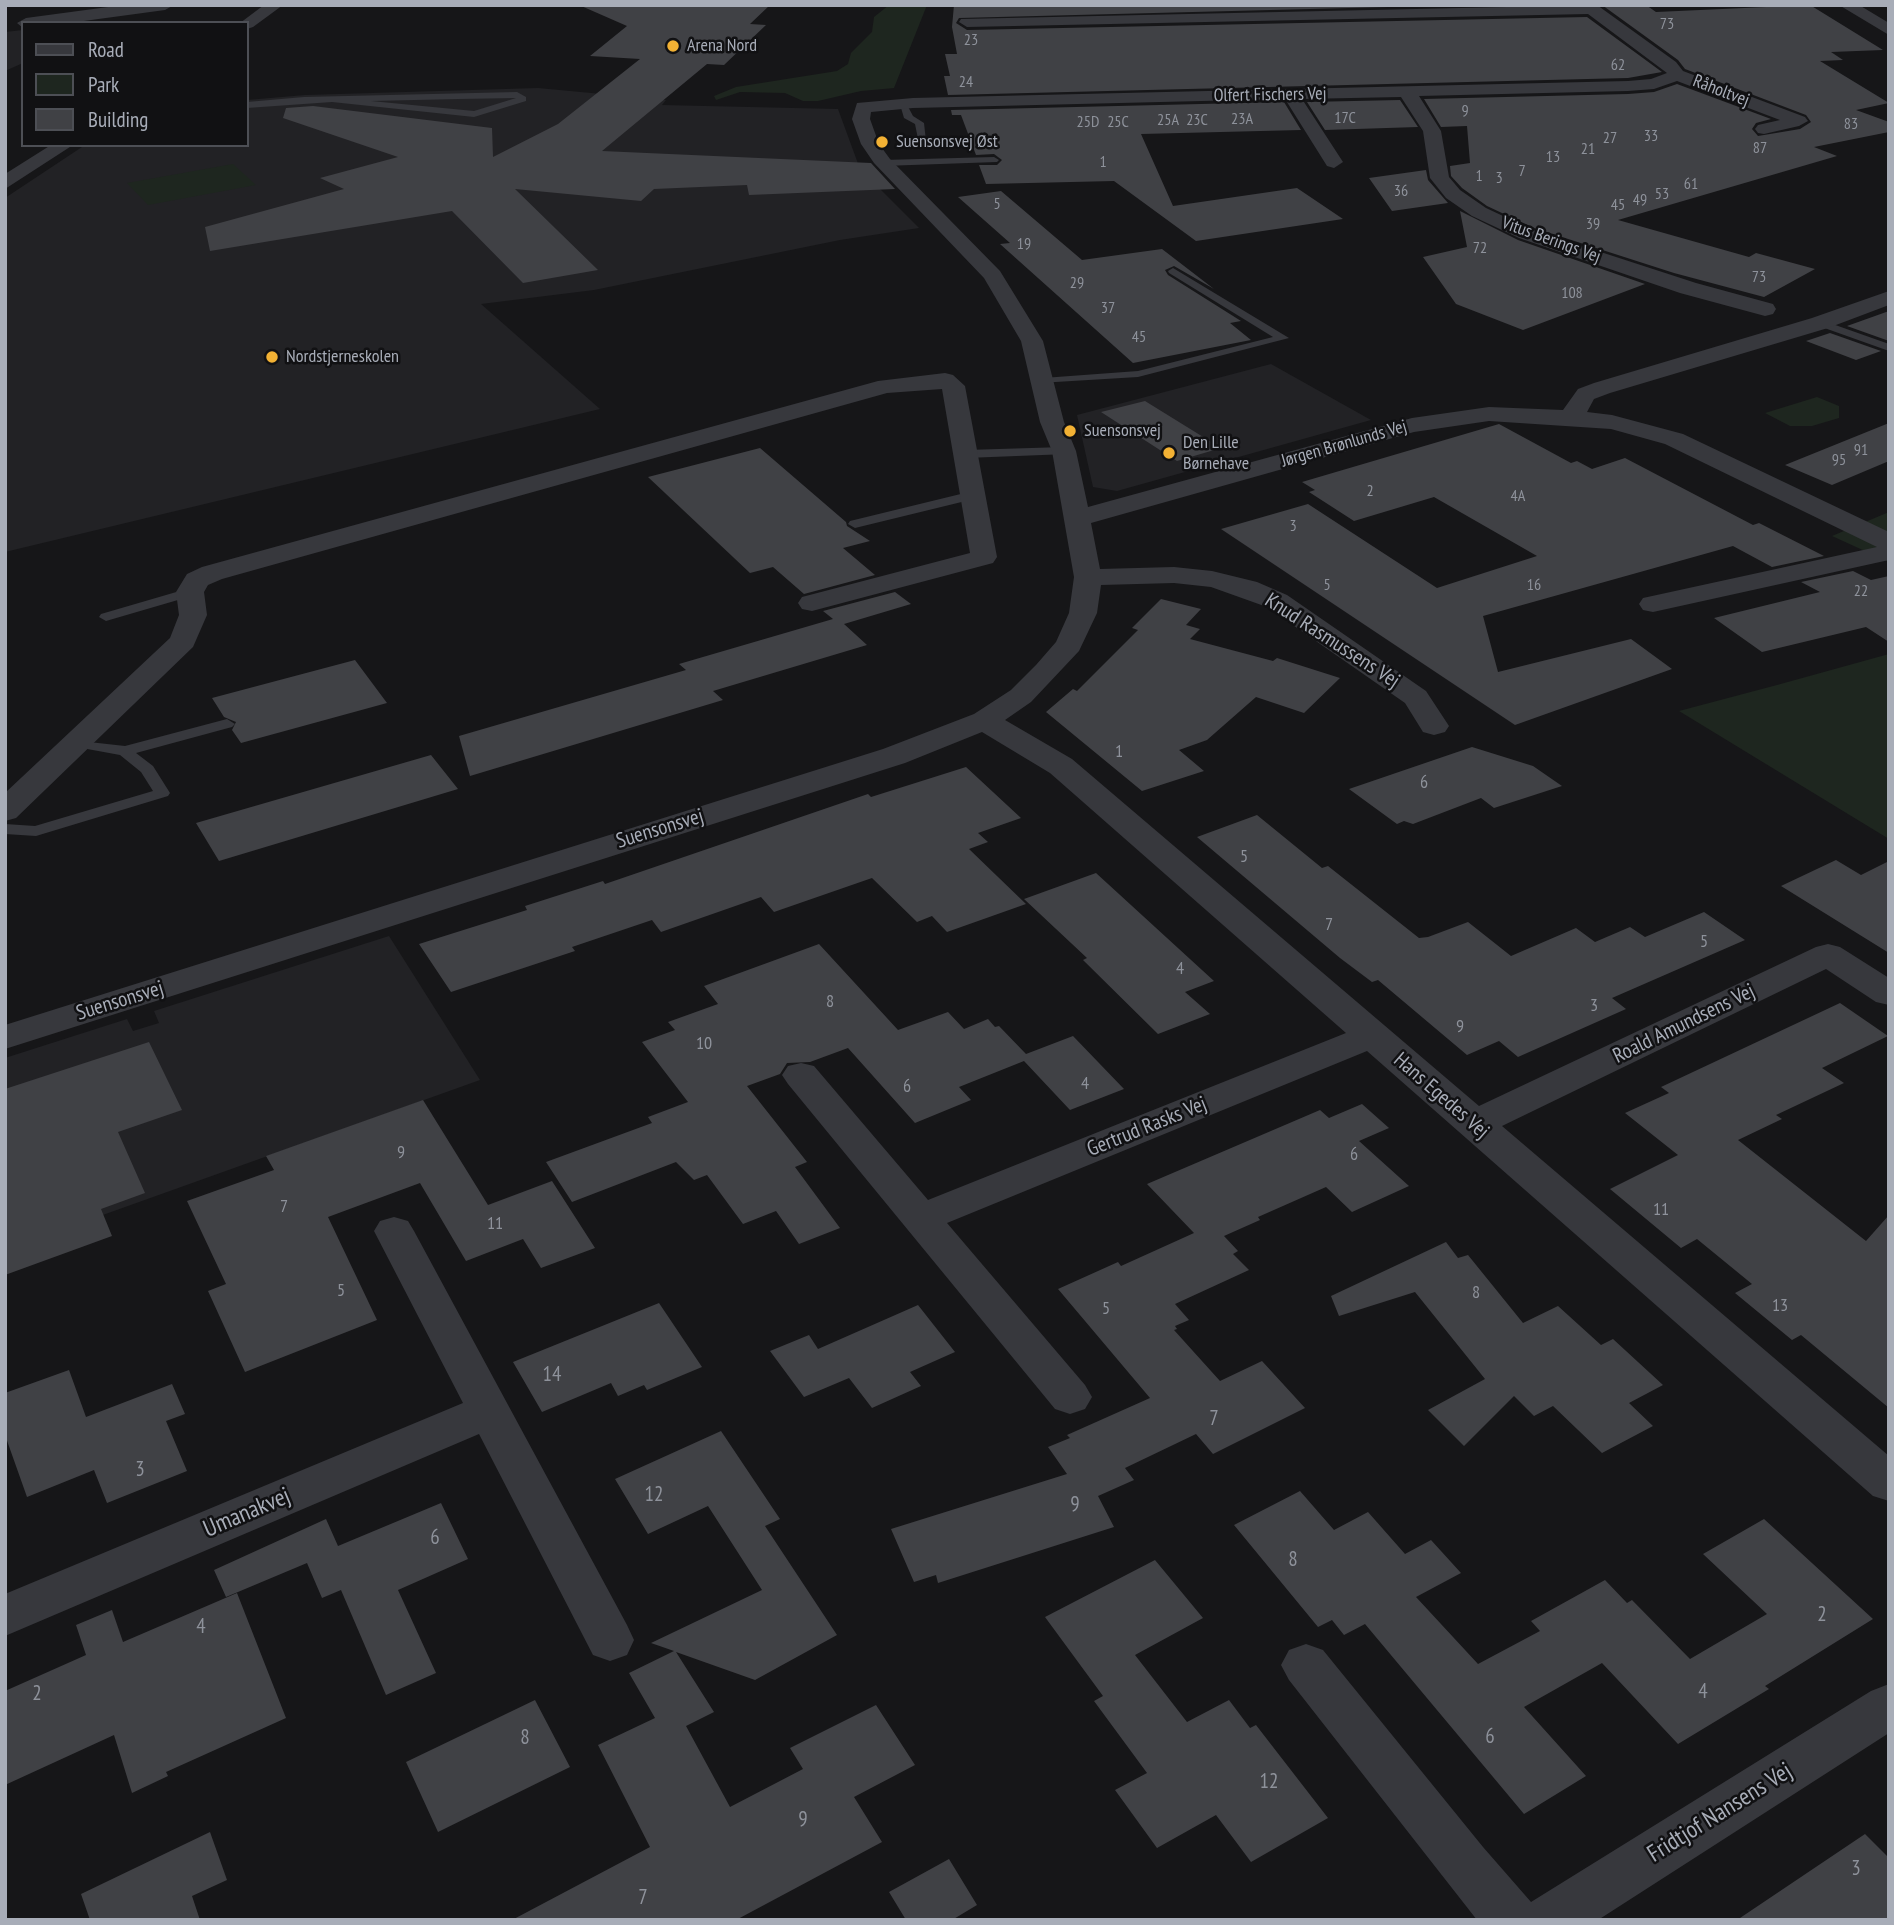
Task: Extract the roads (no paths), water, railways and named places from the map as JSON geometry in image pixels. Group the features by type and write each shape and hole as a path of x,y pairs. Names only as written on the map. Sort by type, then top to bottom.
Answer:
{"street":[{"path":"40,21 165,5"},
{"path":"248,23 275,5"},
{"path":"1847,5 1889,30"},
{"path":"968,22 1588,7"},
{"name":"Råholtvej","path":"1588,7 1670,66 1677,75 1799,121 1764,129"},
{"name":"Olfert Fischers Vej","path":"863,107 902,103 1628,86 1654,84 1677,75"},
{"name":"Vitus Berings Vej","path":"1407,92 1432,131 1440,178 1453,194 1472,208 1526,234 1688,288 1765,309"},
{"path":"1290,94 1334,162"},
{"name":"Suensonsvej","path":"5,1037 894,756 985,720 1021,696 1069,645 1083,613 1088,577 1064,451 1032,341 993,275 883,163 870,144 861,119 863,107"},
{"path":"5,183 61,147"},
{"path":"1574,416 1577,404 1586,394 1821,323 1889,297"},
{"path":"5,811 15,792 76,743 183,641 192,615 190,592 197,580 212,573 886,386 945,380 953,386 984,557 812,603"},
{"name":"Jørgen Brønlunds Vej","path":"1078,518 1412,425 1489,414 1574,416 1612,422 1674,439 1889,542"},
{"path":"1653,604 1889,552"},
{"name":"Knud Rasmussens Vej","path":"1088,577 1174,575 1212,579 1247,588 1277,601 1416,697 1434,726"},
{"name":"Hans Egedes Vej","path":"985,720 1013,740 1061,766 1889,1483"},
{"name":"Roald Amundsens Vej","path":"1474,1124 1828,955 1889,995"},
{"name":"Gertrud Rasks Vej","path":"921,1218 1372,1036"},
{"path":"801,1075 1070,1397"},
{"path":"394,1231 610,1640"},
{"name":"Umanakvej","path":"5,1616 488,1411"},
{"path":"1306,1665 1464,1865 1512,1920"},
{"name":"Fridtjof Nansens Vej","path":"1550,1920 1889,1706"}],"lane":[{"path":"248,105 335,100 517,95 523,99 474,114 335,100"},
{"path":"902,103 909,118 919,123 923,139"},
{"path":"883,163 994,160"},
{"path":"1042,381 1138,374 1283,338 1174,271"},
{"path":"1821,323 1889,348"},
{"path":"966,454 1064,451"},
{"path":"855,524 973,495"},
{"path":"106,617 190,592"},
{"path":"76,743 125,751 227,724"},
{"path":"5,829 36,831 162,793 147,769 125,751"}],"place":[{"name":"Arena Nord","path":"673,46"},
{"name":"Suensonsvej Øst","path":"882,142"},
{"name":"Nordstjerneskolen","path":"272,357"},
{"name":"Suensonsvej","path":"1070,431"},
{"name":"Den Lille Børnehave","path":"1169,453"}]}
